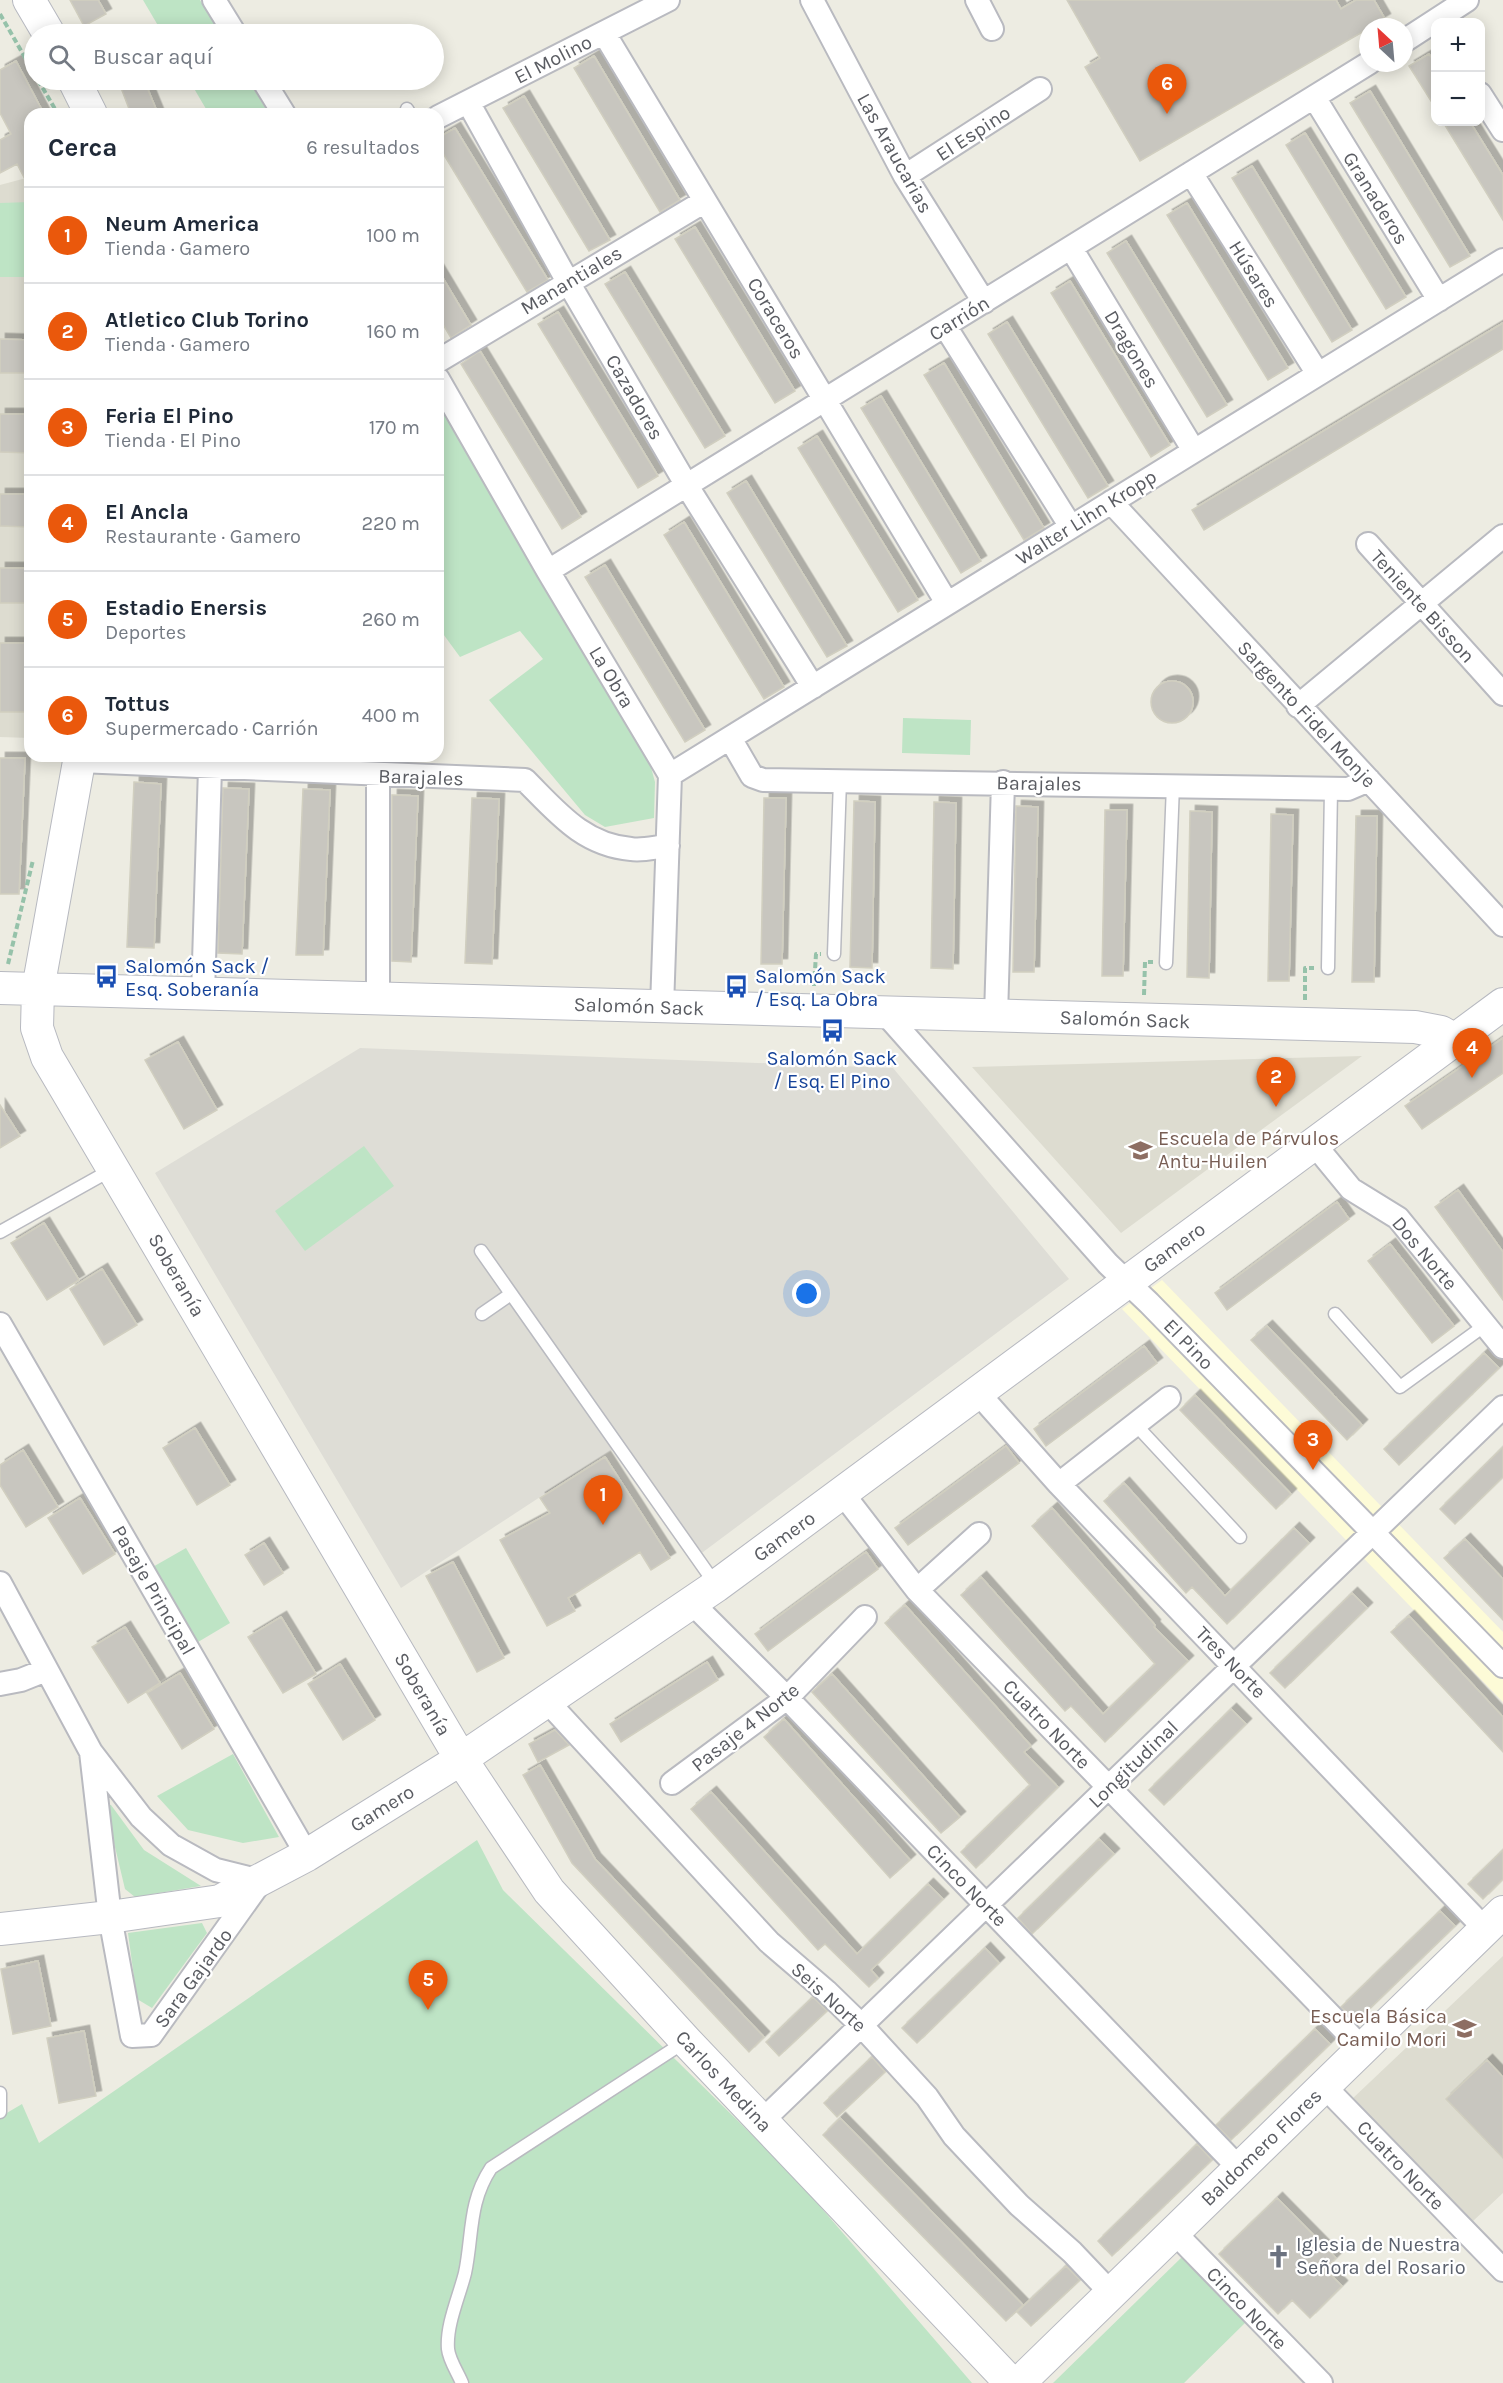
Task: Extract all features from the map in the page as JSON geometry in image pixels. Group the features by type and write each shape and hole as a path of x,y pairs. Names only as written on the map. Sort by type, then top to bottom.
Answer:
{"street":[{"path":"29,0 43,24"},
{"path":"214,0 229,24"},
{"name":"El Molino","path":"444,114 604,33 638,7 668,0"},
{"name":"Las Araucarias","path":"812,0 905,176 984,302"},
{"path":"977,0 992,29"},
{"path":"1442,18 1467,0"},
{"path":"1413,36 1431,25"},
{"name":"Coraceros","path":"604,33 947,603"},
{"name":"Carrión","path":"548,571 1359,69"},
{"name":"El Espino","path":"905,176 1040,89"},
{"path":"79,90 88,108"},
{"path":"269,90 280,108"},
{"name":"Granaderos","path":"1314,97 1439,300"},
{"name":"Cazadores","path":"468,102 568,282 687,486 813,687"},
{"path":"1485,102 1503,130"},
{"name":"Húsares","path":"1191,173 1318,374"},
{"name":"Manantiales","path":"444,358 705,201"},
{"name":"Dragones","path":"1071,248 1194,451"},
{"name":"Walter Lihn Kropp","path":"670,775 1503,260"},
{"path":"945,326 1071,527"},
{"name":"La Obra","path":"444,389 548,571 670,775"},
{"name":"Sargento Fidel Monje","path":"1111,502 1503,925"},
{"path":"1298,706 1503,536"},
{"name":"Teniente Bisson","path":"1368,544 1503,694"},
{"name":"Barajales","path":"730,738 756,778 1331,789 1348,789 1368,780"},
{"name":"Soberanía","path":"78,762 38,989 36,1020 42,1047 461,1759"},
{"name":"Barajales","path":"123,762 210,768 246,763 326,765 378,775 525,780 565,820 593,841 632,850 668,846"},
{"path":"202,994 210,768"},
{"path":"378,775 378,999"},
{"path":"662,1007 670,775"},
{"path":"996,1016 1003,782"},
{"name":"Salomón Sack","path":"0,988 1415,1027 1441,1032 1455,1040"},
{"name":"Gamero","path":"0,1929 110,1917 220,1901 307,1855 461,1759 704,1594 843,1494 1503,1004"},
{"name":"El Pino","path":"885,1013 1126,1282 1503,1666"},
{"name":"Dos Norte","path":"1314,1144 1351,1189 1398,1218 1503,1347"},
{"name":"Pasaje Principal","path":"0,1324 307,1855"},
{"name":"Tres Norte","path":"978,1393 1059,1484 1235,1666 1497,1921"},
{"path":"1059,1484 1169,1398"},
{"name":"Longitudinal","path":"762,2121 1503,1407"},
{"name":"Cuatro Norte","path":"843,1494 917,1590 1363,2049"},
{"path":"917,1590 979,1534"},
{"name":"Sara Gajardo","path":"0,1583 92,1752 141,1817 171,1845 216,1870 261,1881 151,2036 132,2036 110,1917 92,1752"},
{"name":"Cinco Norte","path":"704,1594 787,1698 1239,2168"},
{"name":"Pasaje 4 Norte","path":"672,1783 787,1698 865,1617"},
{"path":"0,1684 21,1680 46,1670"},
{"name":"Seis Norte","path":"546,1700 769,1942 826,1990 862,2026 927,2097 943,2122 970,2153 1019,2205 1072,2252 1111,2293"},
{"name":"Carlos Medina","path":"461,1759 549,1891 686,2041 1011,2383"},
{"name":"Baldomero Flores","path":"1019,2383 1497,1921"},
{"name":"Cuatro Norte","path":"1324,2086 1503,2270"},
{"name":"Cinco Norte","path":"1174,2232 1321,2383"}],"lane":[{"path":"834,954 840,780"},
{"path":"1166,963 1173,785"},
{"path":"1328,968 1331,789"},
{"path":"0,1232 114,1168"},
{"path":"481,1251 704,1594"},
{"path":"482,1314 511,1294"},
{"path":"1335,1314 1400,1387 1484,1326"},
{"path":"1135,1424 1240,1537"},
{"path":"462,2383 448,2352 448,2336 465,2271 470,2227 480,2186 485,2177 491,2168 531,2140 686,2041"},
{"path":"0,2093 0,2112"}],"path":[{"path":"0,14 24,56"},
{"path":"44,90 54,108"},
{"path":"1143,1020 1145,962 1166,963"}],"shaded area":[{"path":"24,179 24,738 0,737 0,185"},
{"path":"360,1048 893,1068 1069,1279 695,1558 618,1446 401,1588 155,1173"},
{"name":"Escuela de Párvulos Antu-Huilen","path":"1362,1056 1121,1233 972,1067"},
{"path":"1162,1280 1503,1632 1503,1702 1122,1309"},
{"name":"Escuela Básica Camilo Mori","path":"1503,1956 1503,2193 1473,2221 1351,2100"}],"green space":[{"path":"143,0 200,0 215,24 157,24"},
{"path":"195,90 254,90 265,108 205,108"},
{"path":"24,202 24,277 0,277 0,203"},
{"path":"444,410 649,760 655,782 654,818 605,827 585,815 489,700 543,659 520,631 460,657 444,635"},
{"path":"903,718 971,720 970,755 902,753"},
{"path":"364,1146 394,1186 305,1251 275,1211"},
{"path":"186,1548 230,1623 188,1648 144,1572"},
{"path":"233,1754 279,1837 243,1843 188,1830 157,1796"},
{"path":"105,1805 111,1805 144,1850 201,1886 135,1897 125,1889"},
{"path":"477,1840 503,1890 793,2175 972,2383 0,2383 0,2117 22,2104 39,2143"},
{"path":"202,1923 207,1933 152,2008 137,1999 128,1933"},
{"path":"1182,2257 1246,2322 1184,2383 1053,2383"}],"building":[{"path":"70,0 98,0 106,14 88,24 83,24"},
{"path":"1067,0 1336,0 1341,9 1356,0 1374,0 1384,18 1359,18 1359,34 1140,161 1085,67 1100,58"},
{"path":"1429,54 1431,57 1431,101 1413,72 1413,64"},
{"path":"594,56 680,200 660,212 574,68"},
{"path":"16,61 24,76 24,90 31,90 41,108 24,108 24,177 17,164 0,173 0,140 11,134 0,113 0,70"},
{"path":"122,90 148,90 156,108 129,108"},
{"path":"1370,91 1470,256 1450,267 1350,103"},
{"path":"524,96 610,240 589,251 503,108"},
{"path":"1445,126 1472,126 1503,175 1503,220"},
{"path":"455,128 548,280 527,292 444,155 444,134"},
{"path":"1305,133 1406,297 1386,309 1286,145"},
{"path":"1252,166 1352,330 1332,342 1232,178"},
{"path":"1187,203 1288,368 1268,380 1167,215"},
{"path":"695,227 795,391 775,403 675,239"},
{"path":"1126,241 1227,405 1207,417 1107,253"},
{"path":"625,272 725,436 705,448 605,284"},
{"path":"444,280 471,325 451,338 444,326"},
{"path":"1070,281 1170,445 1151,457 1051,293"},
{"path":"558,312 658,476 638,488 538,324"},
{"path":"1007,322 1108,486 1088,498 988,334"},
{"path":"1503,323 1503,349 1204,530 1192,510"},
{"path":"0,339 24,340 24,373 0,373"},
{"path":"480,351 581,517 562,529 461,364"},
{"path":"944,363 1044,528 1024,540 924,375"},
{"path":"881,396 981,561 961,573 861,408"},
{"path":"0,414 24,414 24,453 0,452"},
{"path":"817,436 918,600 898,612 798,448"},
{"path":"746,481 847,646 827,657 727,493"},
{"path":"0,494 24,494 24,527 0,526"},
{"path":"684,522 784,687 764,699 664,535"},
{"path":"605,565 705,730 685,742 585,577"},
{"path":"0,568 24,568 24,603 0,603"},
{"path":"0,643 24,643 24,712 0,712"},
{"path":"1172,681 1180,682 1187,687 1192,694 1192,710 1187,717 1180,722 1172,723 1164,722 1157,717 1152,710 1151,702 1152,694 1157,687 1164,682"},
{"path":"0,758 24,758 19,894 0,894"},
{"path":"134,782 161,784 154,948 127,947"},
{"path":"223,788 249,789 242,954 218,953"},
{"path":"303,789 330,790 323,955 296,955"},
{"path":"392,795 418,796 411,962 392,961"},
{"path":"472,798 499,799 492,964 465,963"},
{"path":"764,798 786,798 782,964 761,964"},
{"path":"854,801 875,802 872,968 850,967"},
{"path":"934,802 956,803 953,969 931,968"},
{"path":"1016,806 1038,807 1034,972 1013,972"},
{"path":"1105,810 1127,810 1123,976 1102,976"},
{"path":"1190,811 1212,812 1209,978 1187,977"},
{"path":"1271,814 1293,815 1289,981 1268,981"},
{"path":"1356,816 1377,816 1374,982 1352,982"},
{"path":"1503,1038 1503,1073 1422,1129 1405,1106"},
{"path":"178,1042 217,1110 184,1129 145,1060"},
{"path":"0,1105 20,1136 0,1148"},
{"path":"1458,1190 1503,1252 1503,1300 1435,1207"},
{"path":"1337,1202 1349,1219 1227,1310 1215,1293"},
{"path":"44,1223 79,1280 47,1300 11,1243"},
{"path":"1390,1244 1454,1326 1432,1343 1368,1261"},
{"path":"102,1269 137,1325 104,1345 70,1289"},
{"path":"1267,1326 1362,1425 1347,1440 1251,1340"},
{"path":"1144,1346 1157,1363 1046,1446 1034,1429"},
{"path":"1484,1353 1499,1368 1399,1465 1384,1449"},
{"path":"1195,1395 1291,1494 1276,1509 1180,1410"},
{"path":"195,1428 230,1485 197,1505 163,1448"},
{"path":"1006,1446 1019,1463 908,1545 895,1528"},
{"path":"1503,1447 1503,1477 1455,1524 1440,1509"},
{"path":"23,1450 58,1507 26,1527 0,1485 0,1465"},
{"path":"605,1457 670,1558 651,1570 640,1552 568,1598 575,1611 547,1626 500,1540 550,1513 540,1498"},
{"path":"1124,1483 1225,1596 1294,1528 1309,1543 1227,1624 1192,1587 1186,1593 1104,1501"},
{"path":"80,1498 115,1554 83,1574 48,1518"},
{"path":"1052,1508 1155,1625 1154,1627 1188,1661 1105,1742 1071,1706 1065,1711 961,1595 981,1577 1103,1714 1155,1664 1032,1526"},
{"path":"1465,1539 1503,1579 1503,1620 1444,1558"},
{"path":"264,1543 283,1573 264,1585 245,1555"},
{"path":"866,1552 878,1569 768,1651 755,1634"},
{"path":"453,1562 504,1658 477,1672 426,1576"},
{"path":"1352,1593 1367,1608 1285,1688 1270,1673"},
{"path":"905,1605 1031,1746 1024,1752 1058,1787 976,1868 961,1852 1030,1785 885,1623"},
{"path":"1409,1616 1503,1717 1503,1752 1391,1632"},
{"path":"281,1617 316,1674 283,1693 248,1637"},
{"path":"125,1627 160,1683 128,1703 92,1647"},
{"path":"707,1662 718,1680 621,1742 610,1724"},
{"path":"340,1664 375,1720 343,1740 308,1684"},
{"path":"180,1673 214,1729 182,1749 147,1693"},
{"path":"832,1674 960,1817 941,1833 812,1692"},
{"path":"1231,1709 1246,1724 1164,1805 1149,1790"},
{"path":"784,1719 910,1860 890,1878 764,1737"},
{"path":"555,1730 569,1745 538,1762 529,1744"},
{"path":"540,1765 595,1859 764,2037 749,2052 572,1863 523,1775"},
{"path":"711,1792 857,1954 928,1884 943,1899 871,1970 878,1978 869,1987 825,1944 818,1950 691,1809"},
{"path":"1099,1839 1114,1854 1032,1934 1018,1918"},
{"path":"1503,1850 1503,1879 1483,1899 1468,1884"},
{"path":"1440,1911 1455,1926 1356,2022 1341,2007"},
{"path":"985,1948 999,1963 917,2043 902,2028"},
{"path":"38,1961 51,2026 13,2034 1,1969"},
{"path":"813,1997 827,2011 779,2056 766,2042"},
{"path":"1315,2029 1330,2044 1231,2140 1216,2125"},
{"path":"84,2031 96,2096 59,2103 47,2038"},
{"path":"872,2057 885,2072 837,2117 824,2103"},
{"path":"1487,2060 1503,2077 1503,2158 1446,2099"},
{"path":"840,2118 1023,2305 1006,2321 823,2135"},
{"path":"1197,2144 1212,2160 1112,2256 1098,2241"},
{"name":"Iglesia de Nuestra Señora del Rosario","path":"1277,2198 1336,2258 1325,2269 1342,2286 1310,2318 1292,2300 1278,2314 1219,2254"},
{"path":"1066,2266 1080,2280 1031,2326 1017,2312"}],"place":[{"name":"Tottus","path":"1167,114"},
{"name":"Salomón Sack / Esq. Soberanía","path":"107,977"},
{"name":"Salomón Sack / Esq. La Obra","path":"737,987"},
{"name":"Salomón Sack / Esq. El Pino","path":"832,1030"},
{"name":"El Ancla","path":"1472,1078"},
{"name":"Atletico Club Torino","path":"1276,1107"},
{"name":"Escuela de Párvulos Antu-Huilen","path":"1140,1150"},
{"name":"Feria El Pino","path":"1313,1470"},
{"name":"Neum America","path":"603,1525"},
{"name":"Estadio Enersis","path":"428,2010"},
{"name":"Escuela Básica Camilo Mori","path":"1465,2028"},
{"name":"Iglesia de Nuestra Señora del Rosario","path":"1278,2256"}]}
